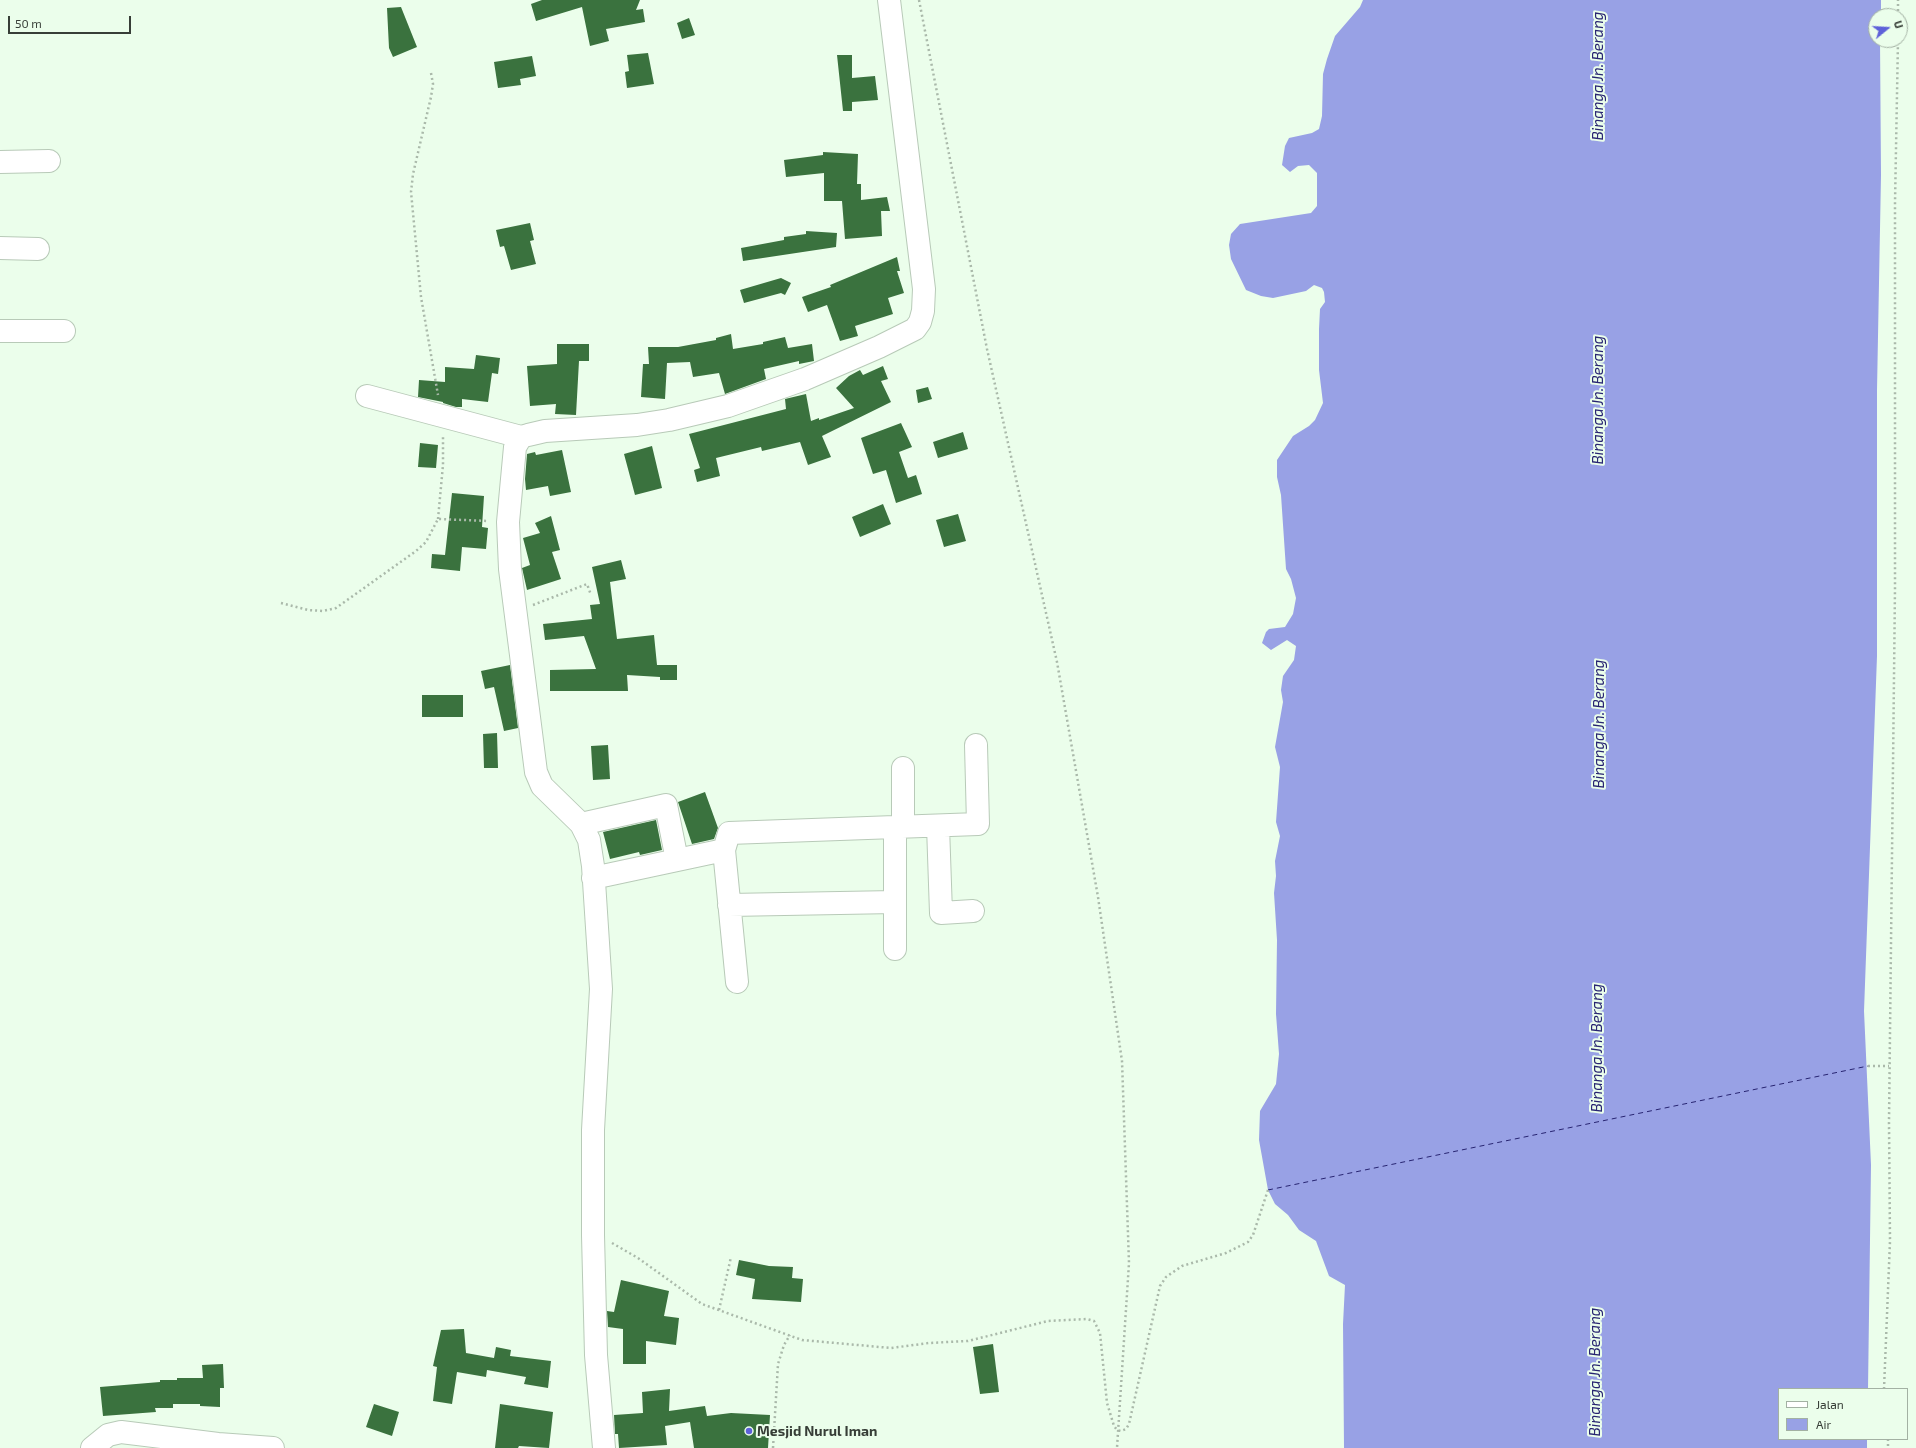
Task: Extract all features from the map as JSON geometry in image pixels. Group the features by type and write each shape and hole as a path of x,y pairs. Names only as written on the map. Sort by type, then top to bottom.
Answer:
{"street":[{"path":"367,396 521,437 546,431 637,425 669,420 728,406 805,380 915,329 920,322 923,311 924,289 889,0"},
{"path":"0,162 49,161"},
{"path":"0,248 38,249"},
{"path":"0,331 64,331"},
{"path":"521,437 515,447 512,458 508,522 510,569 539,780 542,786 581,824 589,840 593,878 601,989 593,1123 593,1235 596,1355 604,1448"},
{"path":"737,982 724,850 729,832 978,824 976,745"},
{"path":"895,949 895,902 903,768"},
{"path":"581,824 666,805 677,860"},
{"path":"938,826 940,913 973,911"},
{"path":"593,878 724,850"},
{"path":"729,905 895,902"},
{"path":"92,1448 108,1435 121,1432 218,1446 273,1448"}],"path":[{"path":"919,0 987,349 1057,662 1098,897 1122,1061 1129,1263 1117,1448"},
{"path":"1884,1388 1890,1240 1889,1066 1896,588 1895,203 1898,48"},
{"path":"281,603 308,610 336,608 416,551 426,542 438,519 443,465 443,430 421,297 411,192 413,174 431,97 433,84 431,73"},
{"path":"438,519 508,522"},
{"path":"516,612 588,584 591,595"},
{"path":"1868,1066 1889,1066"},
{"path":"1117,1430 1126,1429 1129,1424 1160,1286 1166,1277 1182,1266 1226,1253 1248,1242 1253,1235 1268,1190"},
{"path":"593,1235 628,1252 696,1300 719,1310 802,1340 891,1348 929,1343 968,1341 1048,1321 1087,1319 1094,1321 1100,1333 1107,1403 1112,1421 1117,1430"},
{"path":"719,1310 731,1257"},
{"path":"774,1448 778,1364 784,1345 790,1335"}],"water":[{"name":"Binanga Jn. Berang","path":"1363,0 1881,0 1881,8 1868,8 1868,48 1880,48 1881,175 1877,390 1877,656 1864,1011 1871,1165 1868,1388 1778,1388 1778,1440 1867,1440 1867,1448 1344,1448 1343,1324 1345,1285 1329,1276 1316,1241 1299,1230 1288,1215 1275,1204 1268,1190 1259,1140 1260,1111 1276,1084 1279,1054 1276,1014 1277,940 1274,893 1276,876 1275,861 1280,836 1276,822 1280,767 1275,747 1283,702 1281,690 1283,676 1294,660 1296,646 1287,640 1271,650 1262,643 1266,632 1269,629 1285,627 1293,614 1296,598 1291,579 1286,569 1281,495 1277,477 1277,460 1293,436 1309,426 1315,420 1323,403 1319,370 1319,329 1320,309 1325,302 1322,288 1314,285 1306,291 1273,298 1261,296 1246,290 1231,259 1229,245 1231,234 1240,224 1311,213 1317,206 1317,173 1309,165 1298,166 1290,172 1282,165 1285,146 1289,138 1312,133 1319,129 1322,116 1323,74 1335,36 1360,7"}],"building":[{"path":"542,0 640,0 636,10 643,9 645,22 606,29 609,41 590,46 582,7 536,21 531,4"},
{"path":"401,7 417,47 393,57 389,48 387,8"},
{"path":"689,18 695,35 682,39 677,23"},
{"path":"648,53 654,84 627,88 625,72 629,71 627,55"},
{"path":"837,55 852,55 852,78 875,76 878,100 852,102 852,111 843,111"},
{"path":"532,56 536,76 520,79 521,85 498,88 494,62"},
{"path":"823,152 858,154 857,184 861,184 861,200 887,197 890,211 881,211 882,236 845,239 842,201 824,201 824,173 786,177 784,160 823,155"},
{"path":"530,223 534,240 530,241 536,264 511,270 504,246 500,247 496,230"},
{"path":"806,231 837,233 836,247 743,261 741,248 784,240 784,237 806,234"},
{"path":"897,257 900,271 897,271 904,293 888,298 893,314 855,326 858,336 840,341 827,305 808,312 802,297 831,287 830,285"},
{"path":"781,278 791,283 785,295 781,293 744,303 740,290"},
{"path":"731,334 733,349 763,344 763,342 785,337 788,348 812,344 814,361 799,364 799,361 764,369 766,379 725,394 719,373 693,377 690,362 667,363 665,399 641,397 643,364 649,364 648,347 678,347 716,340 716,338"},
{"path":"557,344 589,344 589,361 579,361 576,415 555,414 556,404 530,406 527,366 557,364"},
{"path":"476,355 500,358 498,374 492,373 488,402 462,399 462,407 456,407 443,402 418,397 419,380 445,382 445,367 474,369"},
{"path":"883,366 888,379 881,381 891,402 822,436 831,457 808,465 800,442 762,451 761,447 716,458 720,476 697,482 694,470 700,468 689,434 786,409 785,399 806,394 811,421 819,418 819,420 854,408 836,388 849,376 860,370 863,375"},
{"path":"928,387 932,399 918,403 916,390"},
{"path":"901,423 912,447 899,452 908,478 916,475 922,494 896,503 886,470 873,474 861,438"},
{"path":"963,432 968,449 938,458 933,442"},
{"path":"420,443 438,445 436,468 418,467"},
{"path":"652,446 662,488 635,495 624,454"},
{"path":"562,450 571,492 550,496 548,486 526,490 525,479 527,454 535,452 536,455"},
{"path":"452,493 484,496 482,527 488,528 486,549 462,547 460,571 431,568 432,554 445,555"},
{"path":"883,504 891,524 860,537 852,517"},
{"path":"958,514 966,541 944,547 936,520"},
{"path":"551,516 560,550 552,552 561,579 527,590 522,568 530,565 523,538 540,533 535,523"},
{"path":"621,560 626,579 610,582 617,639 654,635 657,665 677,665 677,680 660,680 660,677 627,675 628,691 550,691 550,670 596,669 584,636 545,640 543,624 592,619 590,605 600,604 592,567"},
{"path":"510,665 518,728 504,731 494,687 485,689 481,671"},
{"path":"422,695 463,695 463,717 422,717"},
{"path":"497,733 498,768 484,768 483,734"},
{"path":"608,745 610,779 593,780 591,746"},
{"path":"705,792 718,828 714,839 692,844 678,802"},
{"path":"656,820 662,850 640,855 639,852 610,859 603,832"},
{"path":"739,1260 769,1266 793,1267 792,1278 803,1279 801,1302 752,1299 755,1279 736,1275"},
{"path":"621,1280 669,1291 664,1316 679,1318 676,1345 646,1341 646,1364 623,1364 623,1329 608,1327 607,1311 614,1312"},
{"path":"464,1329 466,1353 494,1358 496,1347 511,1350 510,1356 551,1361 548,1388 524,1384 526,1377 487,1370 486,1377 457,1372 452,1404 433,1401 437,1367 433,1366 441,1330"},
{"path":"993,1344 999,1392 980,1394 973,1347"},
{"path":"223,1364 224,1388 220,1388 220,1407 200,1406 200,1404 173,1404 173,1408 155,1408 156,1412 103,1416 100,1387 160,1382 160,1380 177,1380 177,1378 203,1378 202,1365"},
{"path":"670,1389 669,1411 705,1406 707,1416 731,1413 770,1415 768,1448 694,1448 690,1422 665,1426 667,1445 619,1448 618,1434 615,1434 614,1415 643,1413 642,1392"},
{"path":"374,1404 399,1412 392,1436 366,1427"},
{"path":"500,1404 553,1412 549,1448 519,1446 518,1448 495,1448"}],"ferry route":[{"path":"1268,1190 1868,1066"}],"place":[{"name":"Mesjid Nurul Iman","path":"749,1431"}]}
